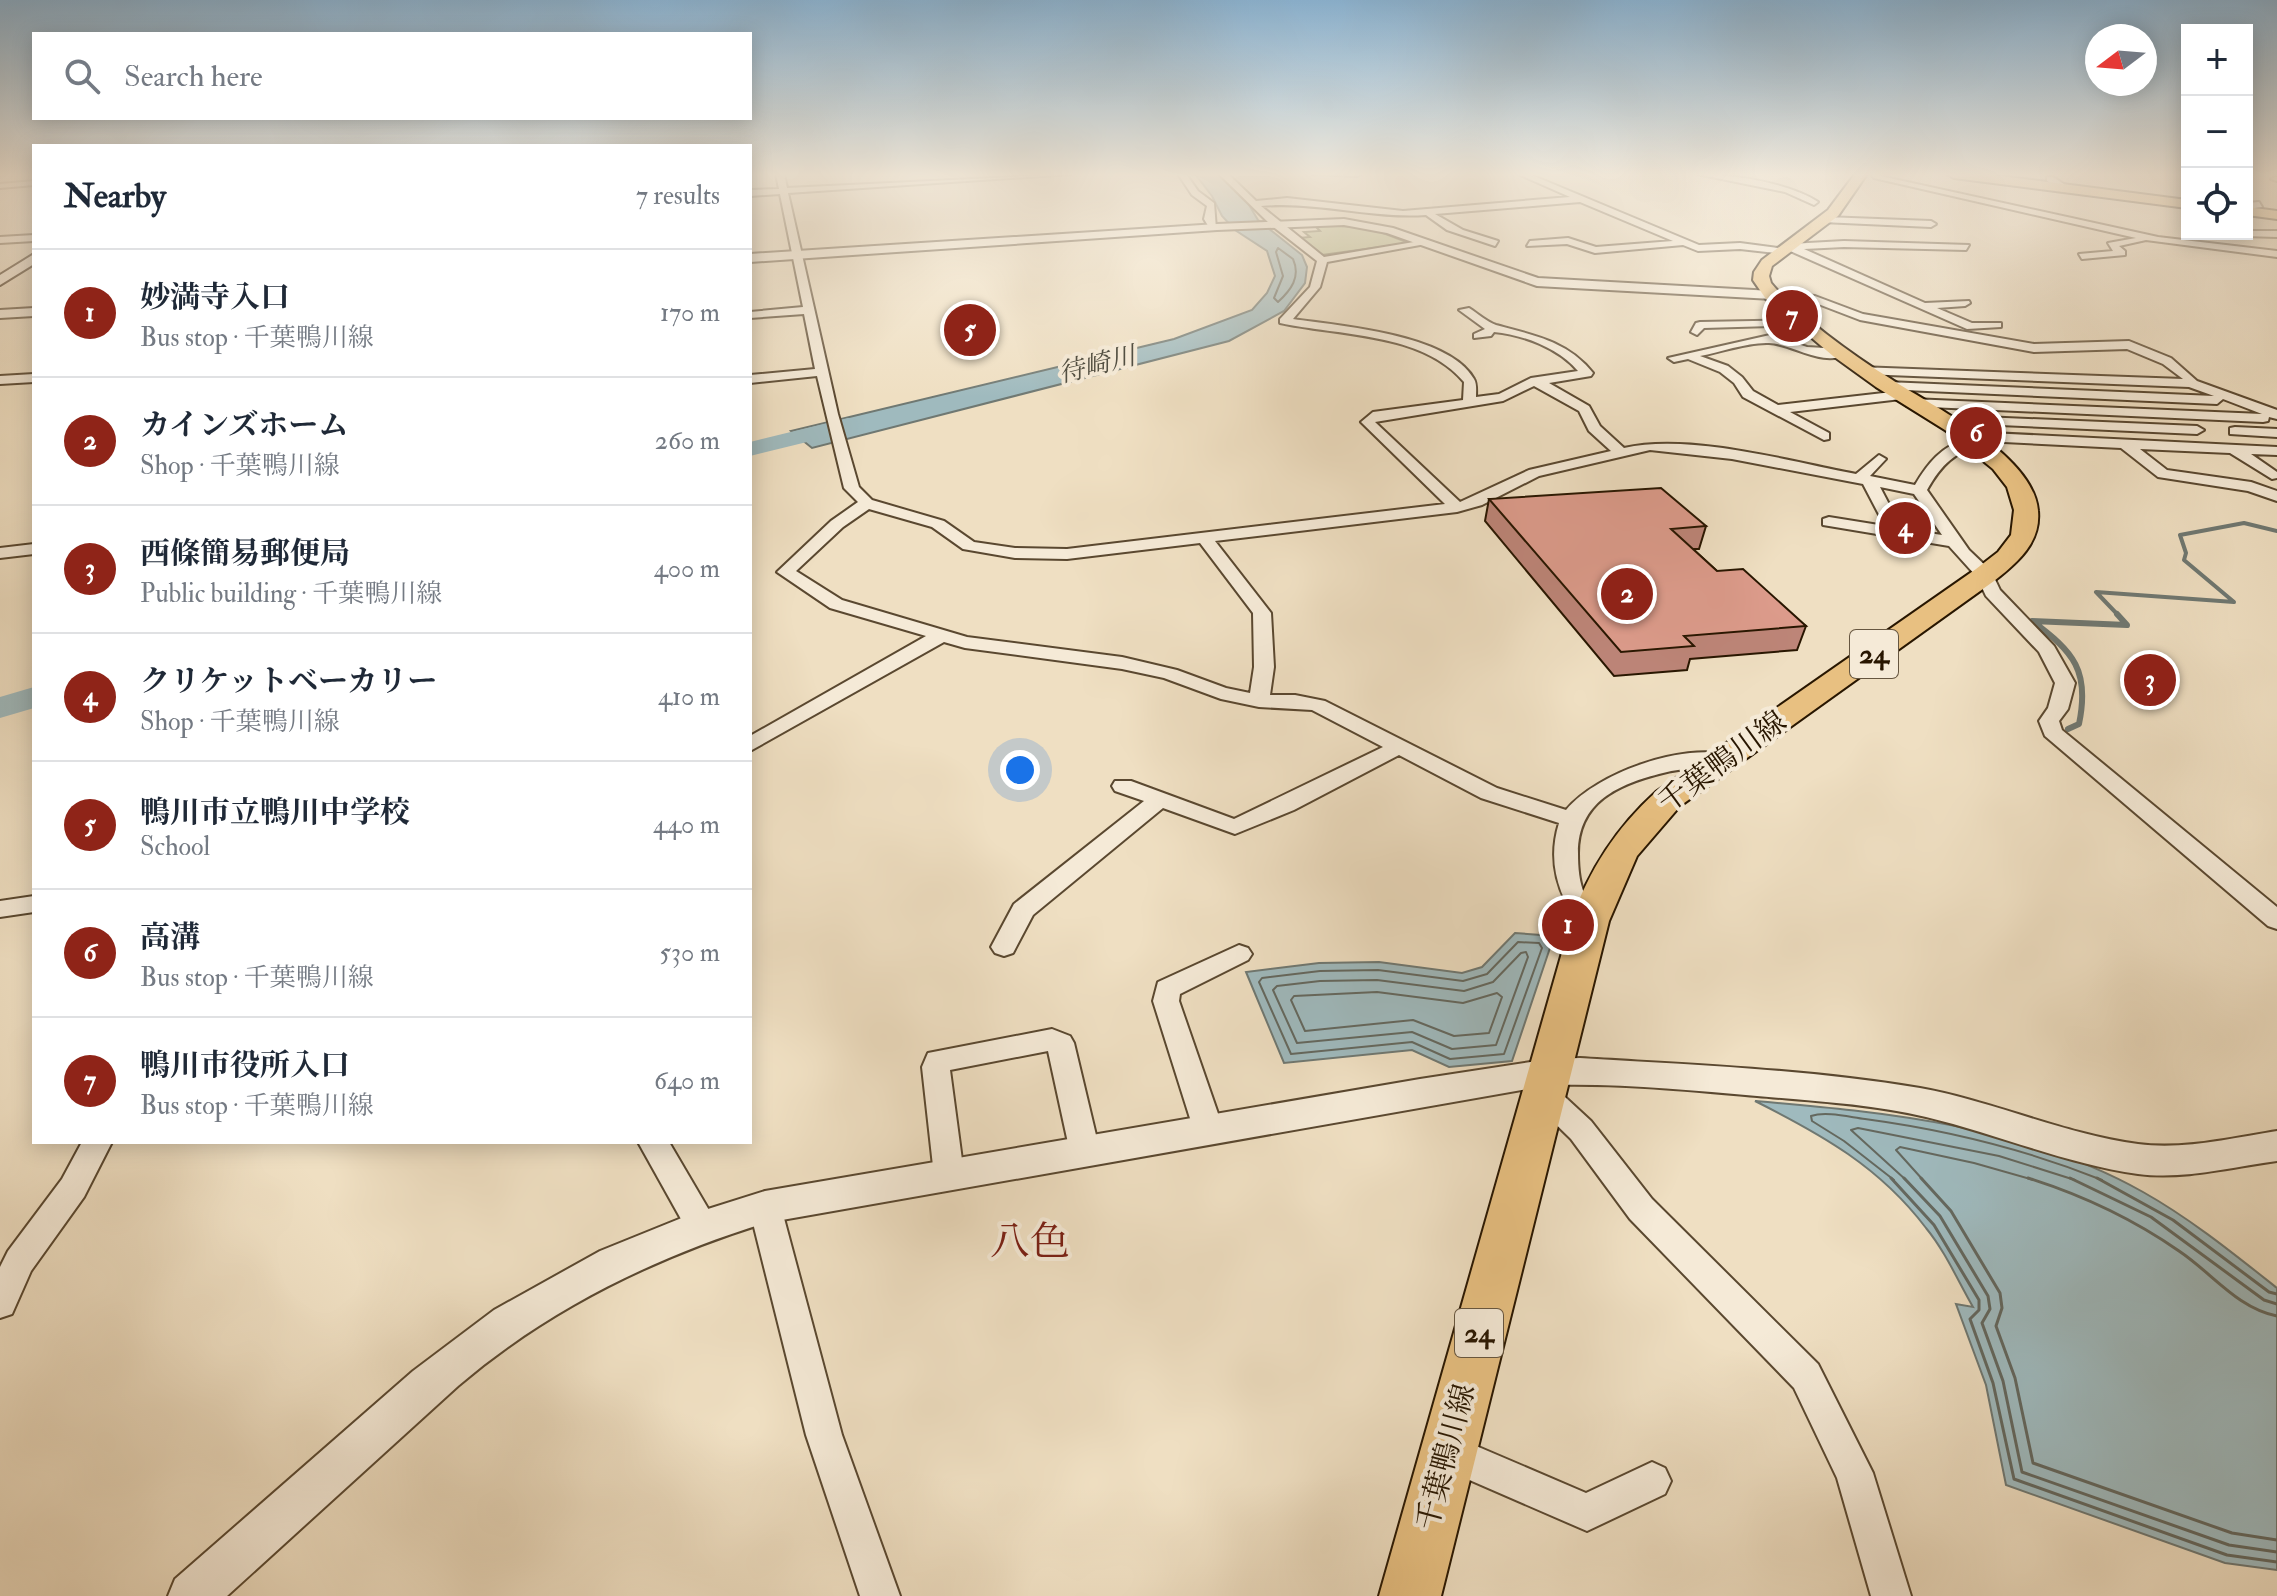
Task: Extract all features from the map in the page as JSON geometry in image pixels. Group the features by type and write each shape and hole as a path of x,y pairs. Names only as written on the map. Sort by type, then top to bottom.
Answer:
{"main road":[{"path":"1772,295 1760,280 1760,274 1767,263 1787,249"},
{"path":"0,281 32,259"},
{"name":"千葉鴨川線","path":"1410,1596 1590,921 1611,865 1632,834 1668,799 1985,575 2015,549 2023,534 2026,521 2024,505 2012,479 1997,459 1974,439 1900,395 1853,361 1772,295"}],"street":[{"path":"795,248 831,414 852,488 867,503 938,524 969,546 1015,553 1067,554 1457,507 1477,502 1534,473 1663,445 1919,490 1954,542 1985,575 1992,592 2047,650 2065,683 2058,709 2049,721 2052,732 2277,920"},
{"path":"752,258 882,248"},
{"path":"1306,248 1322,260 1392,248"},
{"path":"1440,248 1515,277 1546,284 1815,299 1832,301 1860,317 2034,348 2129,345 2178,367 2191,379 2191,383"},
{"path":"1590,248 1615,248"},
{"path":"1779,248 1793,248"},
{"path":"2082,256 2122,253 2116,248"},
{"path":"2224,248 2277,254"},
{"path":"2239,248 2243,251"},
{"path":"1787,249 1971,327 1997,325"},
{"path":"1322,260 1322,269 1314,288 1303,304 1284,321 1432,350 1467,373 1471,380 1469,402"},
{"path":"1891,309 1965,303"},
{"path":"752,315 809,310"},
{"path":"1457,507 1368,422 1373,416 1455,407 1503,397 1519,385 1587,373 1565,352 1487,324 1465,310"},
{"path":"0,314 32,312"},
{"path":"1487,324 1508,318"},
{"path":"1697,332 1700,325 1806,323"},
{"path":"1478,336 1487,334 1487,324"},
{"path":"1674,358 1770,339 1853,361 2074,378 2191,383 2277,417"},
{"path":"1527,348 1549,345"},
{"path":"1689,357 1724,369 1738,380 1748,394 1824,436"},
{"path":"752,379 823,372"},
{"path":"0,380 32,378"},
{"path":"2074,378 2162,445"},
{"path":"1535,381 1584,409 1594,428 1620,452"},
{"path":"1779,409 1900,395 2096,395 2235,400"},
{"path":"1900,395 2118,411 2277,417"},
{"path":"1942,419 2277,433"},
{"path":"1919,490 1931,468 1974,439 2277,451"},
{"path":"2125,444 2163,474 2251,487 2277,496"},
{"path":"2233,449 2272,475"},
{"path":"1864,480 1879,459"},
{"path":"1864,480 1897,534"},
{"path":"867,503 837,524 785,572 836,604 942,635 1000,649 1122,663 1170,674 1221,693 1259,701 1295,701 1318,705 1489,793 1571,819"},
{"path":"1829,522 1954,542"},
{"path":"1204,537 1262,613 1264,667 1259,701"},
{"path":"0,553 32,549"},
{"path":"752,744 942,635"},
{"path":"1123,786 1235,827 1286,805 1398,747"},
{"path":"1590,921 1568,890 1566,853 1571,819 1598,793 1647,770 1682,760 1722,759"},
{"path":"1004,947 1023,910 1160,799"},
{"path":"0,909 32,904"},
{"path":"1209,1131 1166,1001 1167,989 1239,954"},
{"path":"949,1175 936,1067 938,1061 1052,1040 1060,1043 1085,1152"},
{"path":"192,1596 477,1345 581,1281 702,1227 765,1207 1434,1089 1546,1082 1710,1079 1854,1091 1925,1103 2087,1148 2139,1159 2182,1160 2277,1146"},
{"path":"1546,1082 1641,1209 1806,1376 1854,1473 1891,1596"},
{"path":"0,1303 19,1261 73,1188 96,1144"},
{"path":"654,1144 702,1227"},
{"path":"765,1207 824,1435 880,1596"},
{"path":"1447,1451 1587,1512 1652,1481"}],"green space":[{"path":"1313,248 1369,248 1322,255"}],"water":[{"path":"1263,248 1294,248 1302,255 1307,267 1305,283 1284,311 1229,341 812,448 791,431 1174,339 1252,310 1267,293 1275,276 1267,251"},
{"path":"1515,933 1554,936 1512,1061 1449,1067 1412,1050 1284,1063 1246,972 1319,963 1379,962 1462,973 1482,967"},
{"path":"1755,1101 1904,1117 2004,1137 2052,1151 2161,1202 2277,1288 2277,1570 2225,1563 2006,1485 1986,1385 1956,1304 1973,1307 1939,1246 1908,1206 1869,1170 1803,1126"}],"building":[{"path":"1661,488 1706,526 1671,529 1717,571 1743,569 1806,626 1684,636 1694,646 1621,652 1489,499"}],"waterway":[{"name":"待崎川","path":"752,449 848,425"},
{"path":"2119,616 2096,592 2234,602 2184,560 2186,553 2180,535 2244,523 2277,531"},
{"path":"2068,729 2079,724 2082,706 2080,676 2068,653 2032,621 2127,625 2117,614"},
{"name":"待崎川","path":"0,708 32,698"}],"place":[{"name":"鴨川市役所入口","path":"1792,316"},
{"name":"鴨川市立鴨川中学校","path":"970,330"},
{"name":"高溝","path":"1976,433"},
{"name":"クリケットベーカリー","path":"1905,528"},
{"name":"カインズホーム","path":"1627,594"},
{"name":"西條簡易郵便局","path":"2150,680"},
{"name":"妙満寺入口","path":"1568,925"}],"district":[{"name":"八色","path":"1030,1242"}]}
